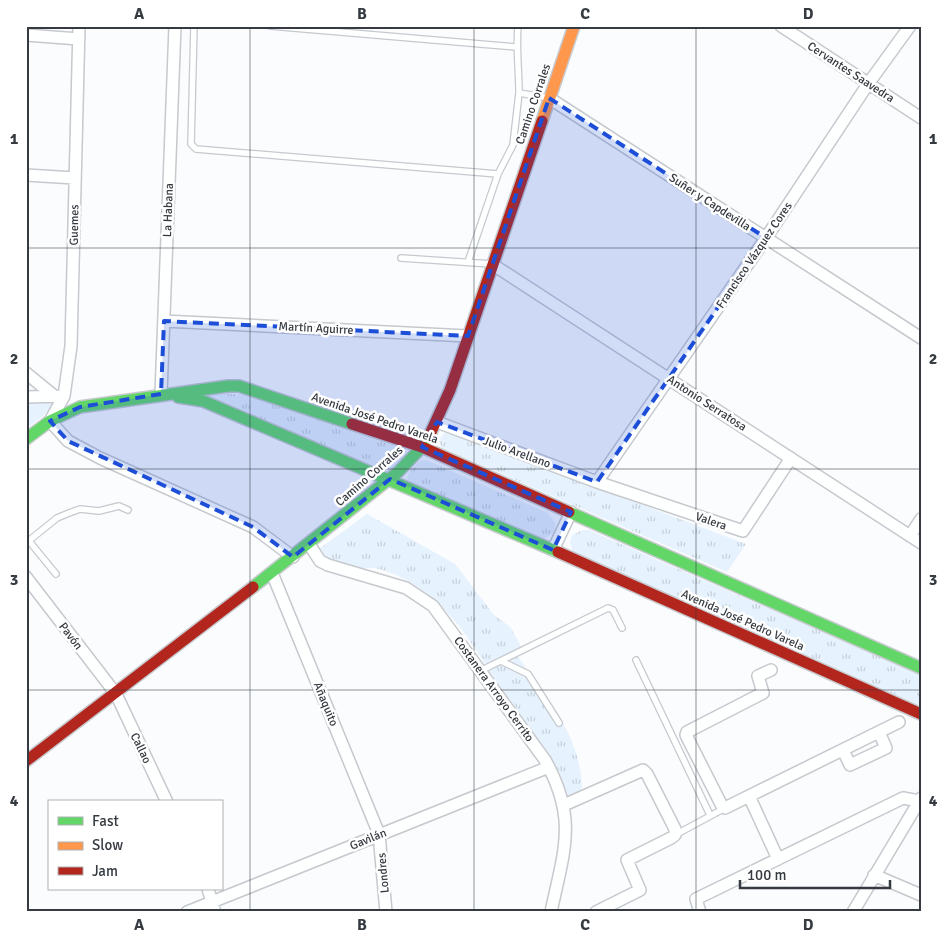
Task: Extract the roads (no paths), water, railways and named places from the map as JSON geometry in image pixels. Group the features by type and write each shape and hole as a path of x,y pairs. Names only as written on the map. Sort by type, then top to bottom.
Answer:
{"street":[{"name":"Guemes","path":"50,421 71,346 79,26"},
{"name":"La Habana","path":"161,394 175,26"},
{"name":"Camino Corrales","path":"26,761 293,557 390,479 422,446 437,422 574,26"},
{"name":"Cervantes Saavedra","path":"781,26 921,118"},
{"name":"Francisco Vázquez Cores","path":"597,482 766,238 868,84 910,26"},
{"path":"26,35 79,39"},
{"name":"Suñer y Capdevilla","path":"549,98 921,338"},
{"path":"26,175 75,178"},
{"name":"Antonio Serratosa","path":"492,264 921,543"},
{"name":"Martín Aguirre","path":"164,321 468,336"},
{"path":"26,373 58,396"},
{"name":"Avenida José Pedro Varela","path":"26,439 50,421 80,408 161,394 239,386 422,446 921,668"},
{"name":"Avenida José Pedro Varela","path":"161,394 203,401 390,479 921,714"},
{"path":"26,397 58,396"},
{"path":"50,421 68,441 100,458 253,528 293,557"},
{"name":"Julio Arellano","path":"437,422 597,482"},
{"name":"Valera","path":"597,482 743,531 791,458"},
{"path":"553,550 572,512"},
{"path":"910,536 921,520"},
{"name":"Costanera Arroyo Cerrito","path":"309,544 320,561 328,565 406,588 422,598 442,618 549,767 566,812 565,846 551,912"},
{"name":"Añaquito","path":"272,573 379,834"},
{"name":"Pavón","path":"26,577 116,694"},
{"path":"771,670 758,676 763,693 687,732 724,808 899,722"},
{"name":"Callao","path":"116,694 166,800"},
{"path":"843,750 850,765 886,748 879,732"},
{"name":"Gavilán","path":"187,912 214,906 379,834 549,767"},
{"path":"564,805 643,770 647,774 675,829 675,835 627,860 640,890 596,912"},
{"path":"749,796 778,859"},
{"path":"700,912 696,899 904,798 920,800 853,912"},
{"name":"Londres","path":"379,834 386,912"},
{"path":"874,875 921,895"},
{"path":"208,890 214,906"}],"lane":[{"path":"194,26 191,144 196,149 498,174"},
{"path":"270,26 516,47"},
{"path":"468,262 498,174 513,145 519,93 516,47 518,26"},
{"path":"519,93 549,98"},
{"path":"401,258 492,264"},
{"path":"56,574 28,542 58,518 80,509 99,511 119,506 128,510"},
{"path":"480,671 608,608 613,610 622,628"},
{"path":"636,660 710,815"},
{"path":"501,661 526,672 559,723"},
{"path":"675,835 724,808"}]}
